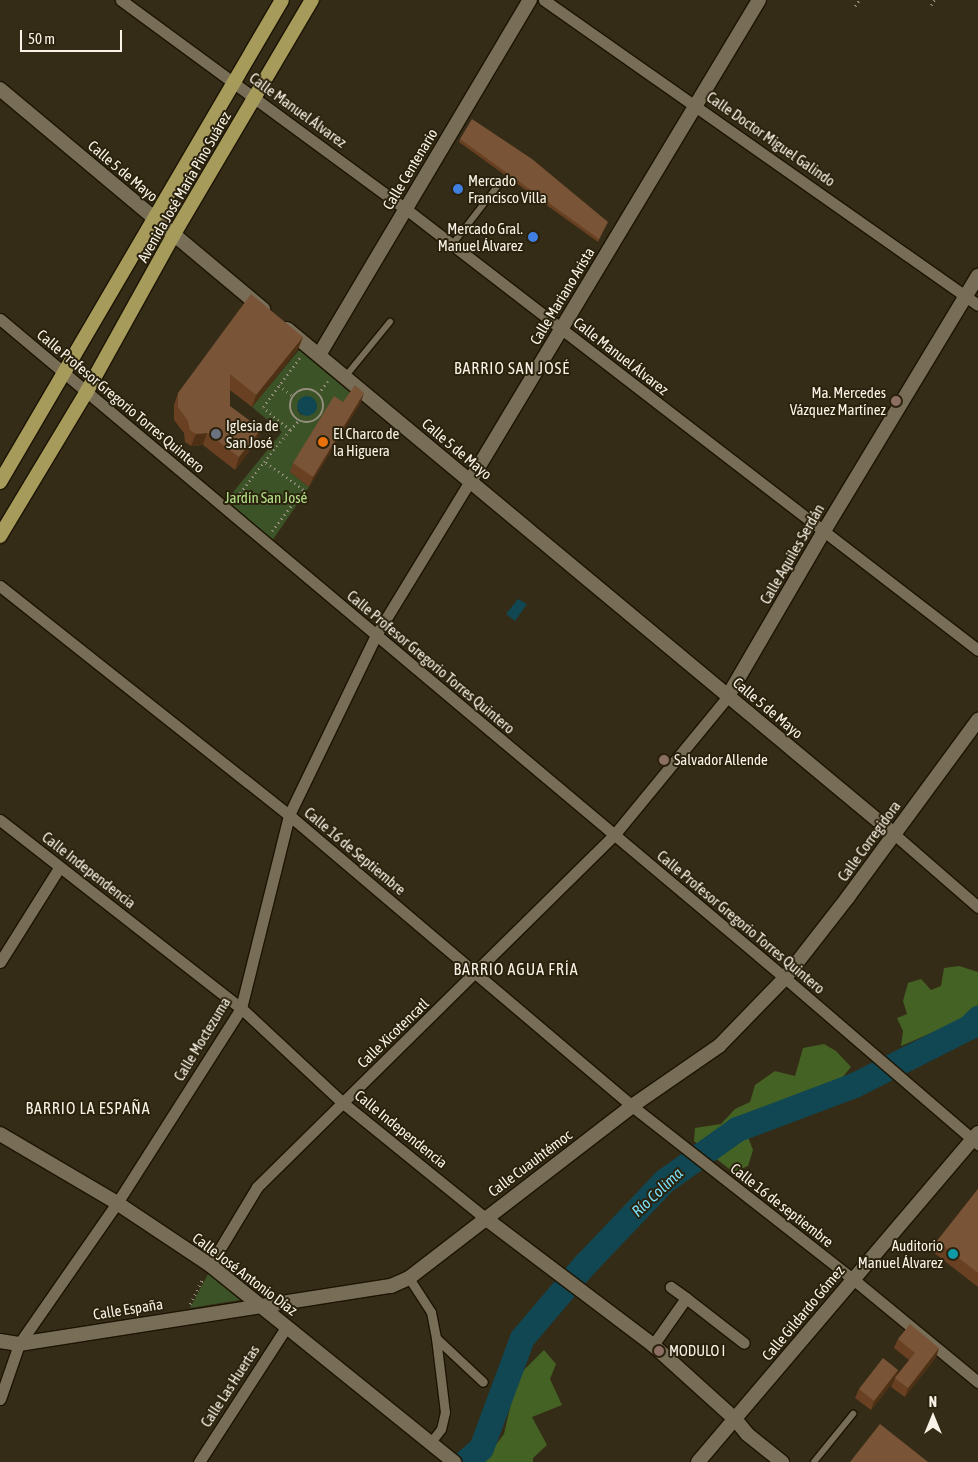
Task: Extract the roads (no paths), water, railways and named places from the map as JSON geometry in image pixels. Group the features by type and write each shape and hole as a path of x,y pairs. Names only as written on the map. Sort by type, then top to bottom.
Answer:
{"main road":[{"name":"Avenida José María Pino Suárez","path":"0,482 282,0"},
{"name":"Avenida José María Pino Suárez","path":"0,536 87,391 174,234 312,0"}],"street":[{"name":"Calle Manuel Álvarez","path":"122,0 255,96 406,209 978,650"},
{"name":"Calle Centenario","path":"313,350 406,209 530,0"},
{"name":"Calle Doctor Miguel Galindo","path":"544,0 978,305"},
{"name":"Calle Mariano Arista","path":"376,635 759,0"},
{"name":"Calle 5 de Mayo","path":"0,90 894,834"},
{"name":"Calle Aquiles Serdán","path":"614,835 728,696 824,531 978,276"},
{"name":"Calle Profesor Gregorio Torres Quintero","path":"0,319 784,978 914,1090 976,1138"},
{"name":"Calle 16 de Septiembre","path":"0,586 289,815 632,1106 684,1147"},
{"name":"Calle Moctezuma","path":"0,1399 19,1344 117,1204 241,1008 289,815 376,635"},
{"name":"Calle Corregidora","path":"784,978 848,897 978,720"},
{"name":"Calle Independencia","path":"0,820 59,868 241,1008 343,1102 486,1218 653,1345 735,1418 747,1434 782,1462"},
{"path":"894,834 978,906"},
{"name":"Calle Xicotencatl","path":"210,1265 257,1187 614,835"},
{"path":"0,962 59,868"},
{"name":"Calle Cuauhtémoc","path":"262,1305 391,1286 409,1278 632,1106 719,1046 784,978"},
{"name":"Calle José Antonio Díaz","path":"0,1134 117,1204 210,1265 262,1305 454,1462"},
{"name":"Calle Gildardo Gómez","path":"698,1462 853,1278 976,1138"},
{"name":"Calle 16 de septiembre","path":"684,1147 853,1278 978,1382"},
{"path":"409,1278 431,1312 436,1338 445,1412 441,1430 434,1446"},
{"path":"671,1287 744,1343"},
{"path":"653,1345 686,1298"},
{"name":"Calle España","path":"0,1341 19,1344 262,1305"},
{"name":"Calle Las Huertas","path":"199,1462 286,1326"},
{"path":"436,1338 483,1382"}],"lane":[{"path":"452,245 500,183"},
{"path":"345,377 390,322"},
{"path":"814,1462 853,1414"}],"water":[{"path":"303,396 311,396 317,402 317,410 311,416 303,416 297,410 297,402"},
{"path":"518,599 527,604 515,621 506,614"}],"waterway":[{"name":"Río Colima","path":"465,1462 481,1448 522,1338 584,1265 664,1181 737,1129 854,1085 969,1027 978,1018"}],"place":[{"name":"Mercado Francisco Villa","path":"458,189"},
{"name":"Mercado Gral. Manuel Álvarez","path":"533,237"},
{"name":"Ma. Mercedes Vázquez Martínez","path":"896,401"},
{"name":"Iglesia de San José","path":"216,434"},
{"name":"El Charco de la Higuera","path":"323,442"},
{"name":"Salvador Allende","path":"664,760"},
{"name":"Auditorio Manuel Álvarez","path":"953,1254"},
{"name":"MODULO I","path":"659,1351"}],"district":[{"name":"BARRIO SAN JOSÉ","path":"512,368"},
{"name":"BARRIO AGUA FRÍA","path":"516,969"},
{"name":"BARRIO LA ESPAÑA","path":"88,1108"}],"park label":[{"name":"Jardín San José","path":"266,498"}]}
